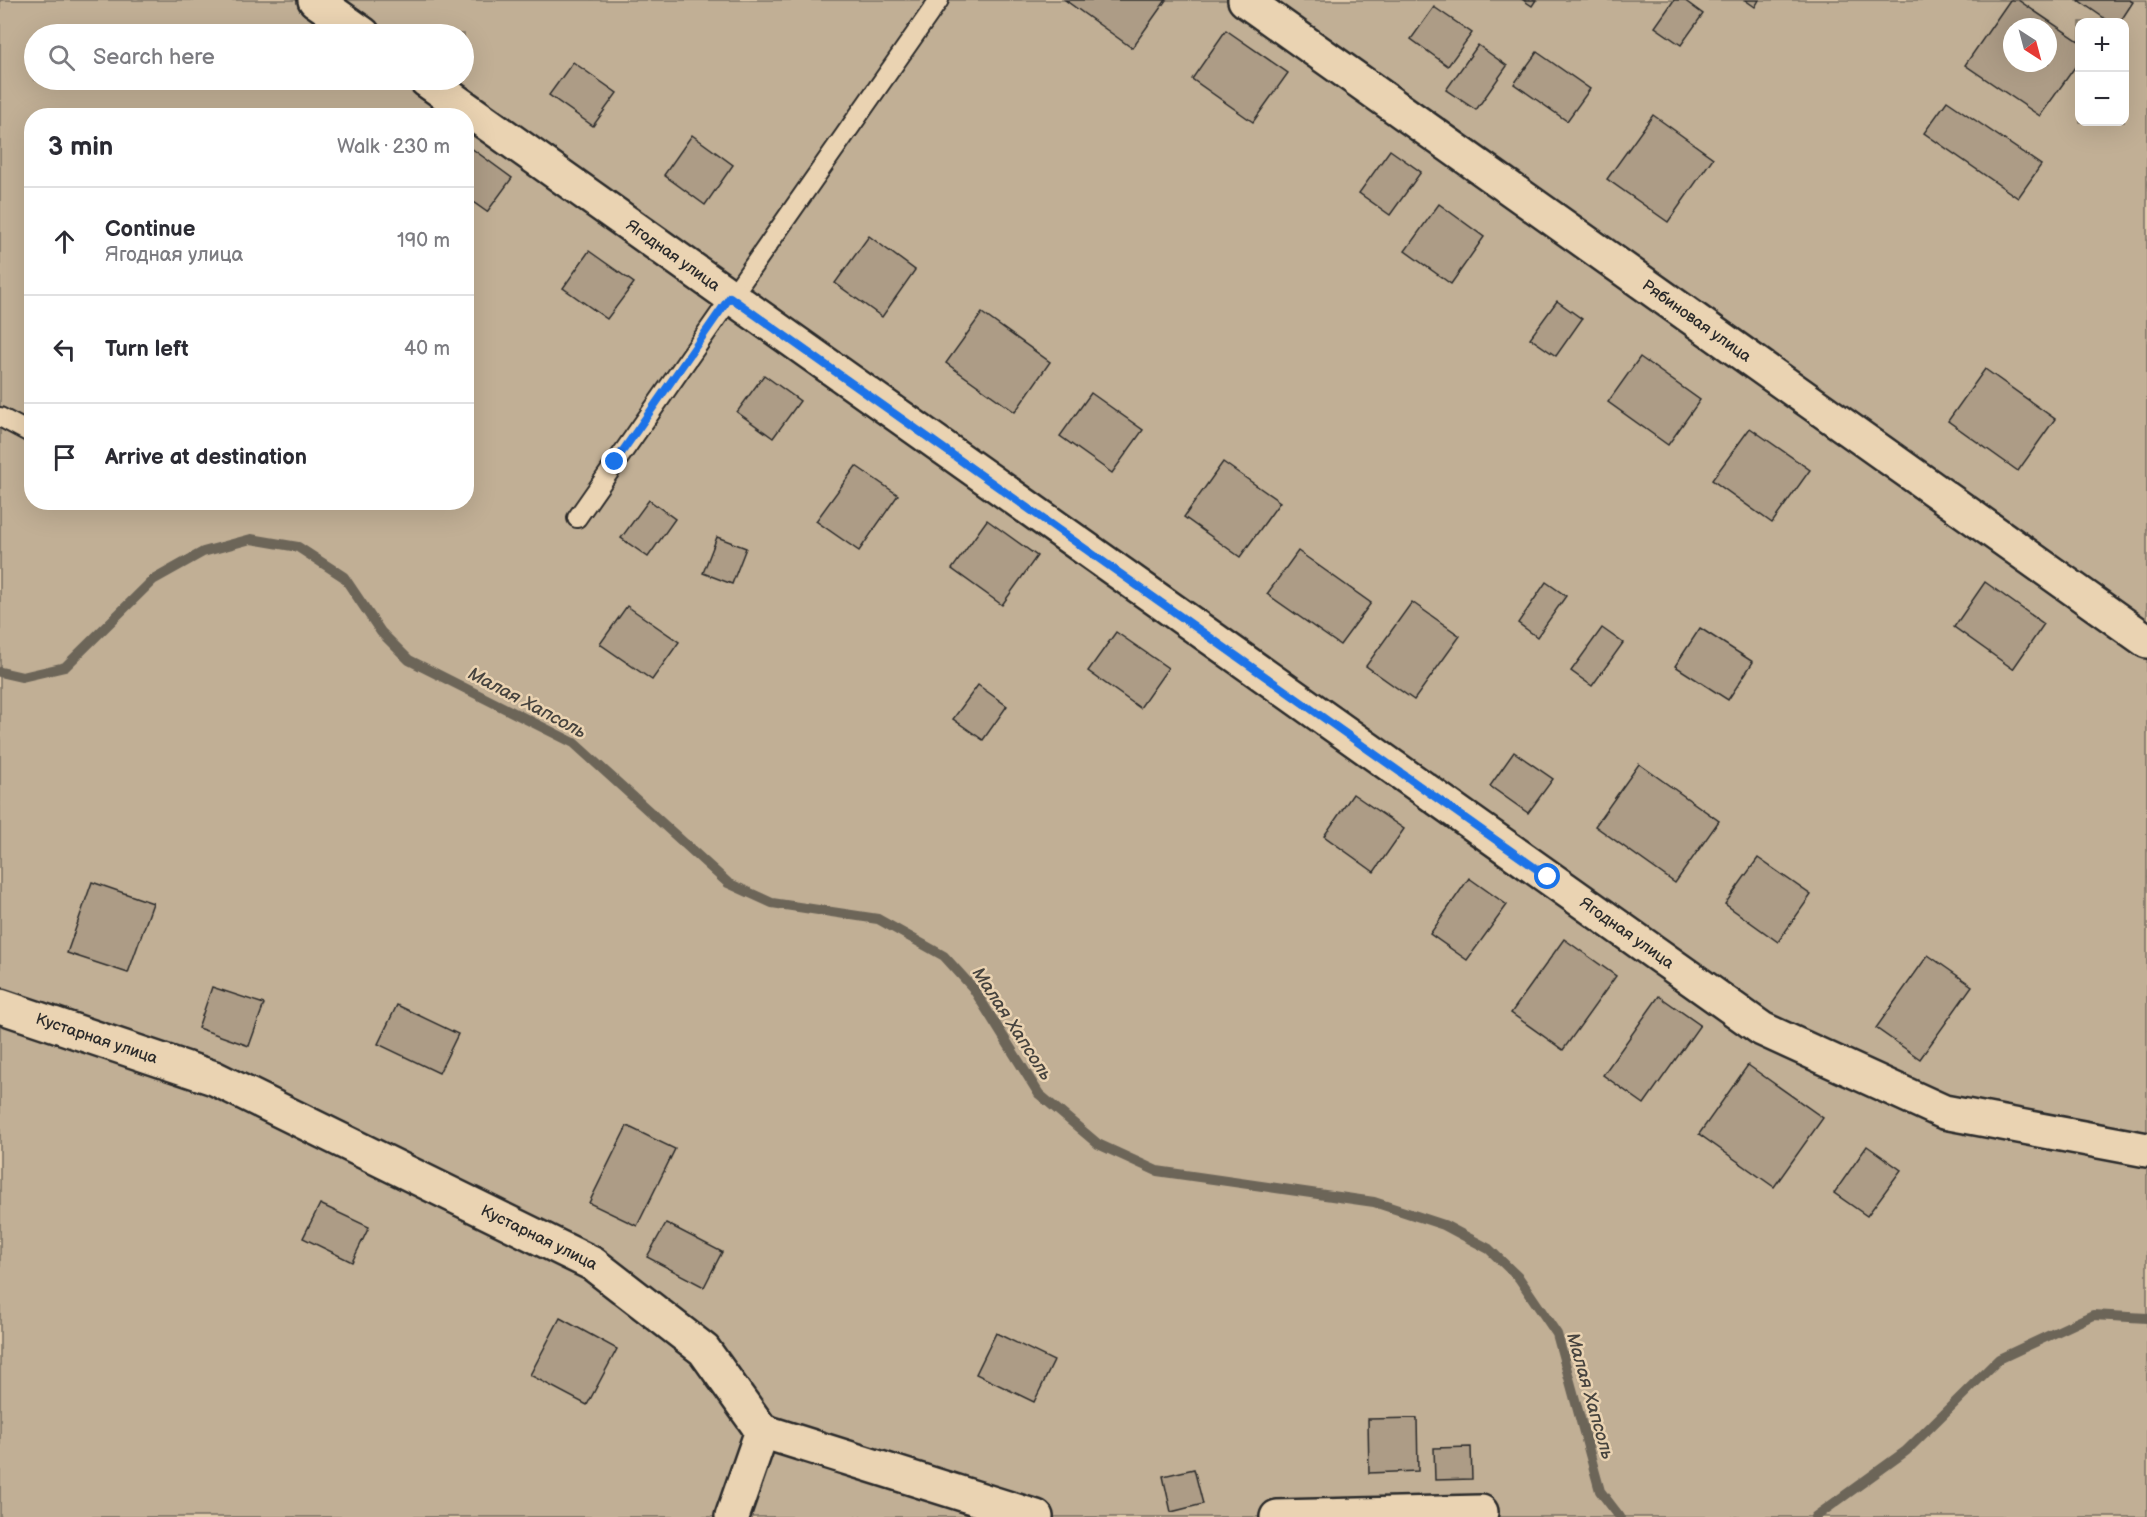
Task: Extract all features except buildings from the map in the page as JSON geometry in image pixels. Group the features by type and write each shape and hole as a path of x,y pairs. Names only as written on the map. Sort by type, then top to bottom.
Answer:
{"street":[{"path":"315,0 349,24"},
{"name":"Рябиновая улица","path":"1245,0 2147,641"},
{"name":"Ягодная улица","path":"440,90 465,108"},
{"name":"Ягодная улица","path":"474,114 1762,1029 1944,1112 2147,1150"},
{"name":"Кустарная улица","path":"0,1006 214,1078 593,1264 704,1350 762,1431"},
{"path":"732,1517 762,1431 1036,1517"},
{"path":"1276,1517 1481,1512"}],"lane":[{"path":"577,518 939,0"},
{"path":"0,417 24,430"}],"shaded area":[{"path":"0,0 2147,0 2147,1517 0,1517"}],"waterway":[{"name":"Малая Хапсоль","path":"0,672 22,677 65,667 153,580 203,552 251,539 298,547 344,577 381,632 409,660 574,743 728,883 772,903 878,919 944,956 973,988 1039,1094 1098,1144 1157,1171 1374,1202 1444,1225 1489,1249 1519,1278 1557,1334 1600,1491 1620,1517"},
{"name":"Малая Хапсоль","path":"1815,1517 1906,1451 1999,1359 2093,1315 2147,1318"}],"route":[{"path":"615,462 730,297 1548,877"}]}
